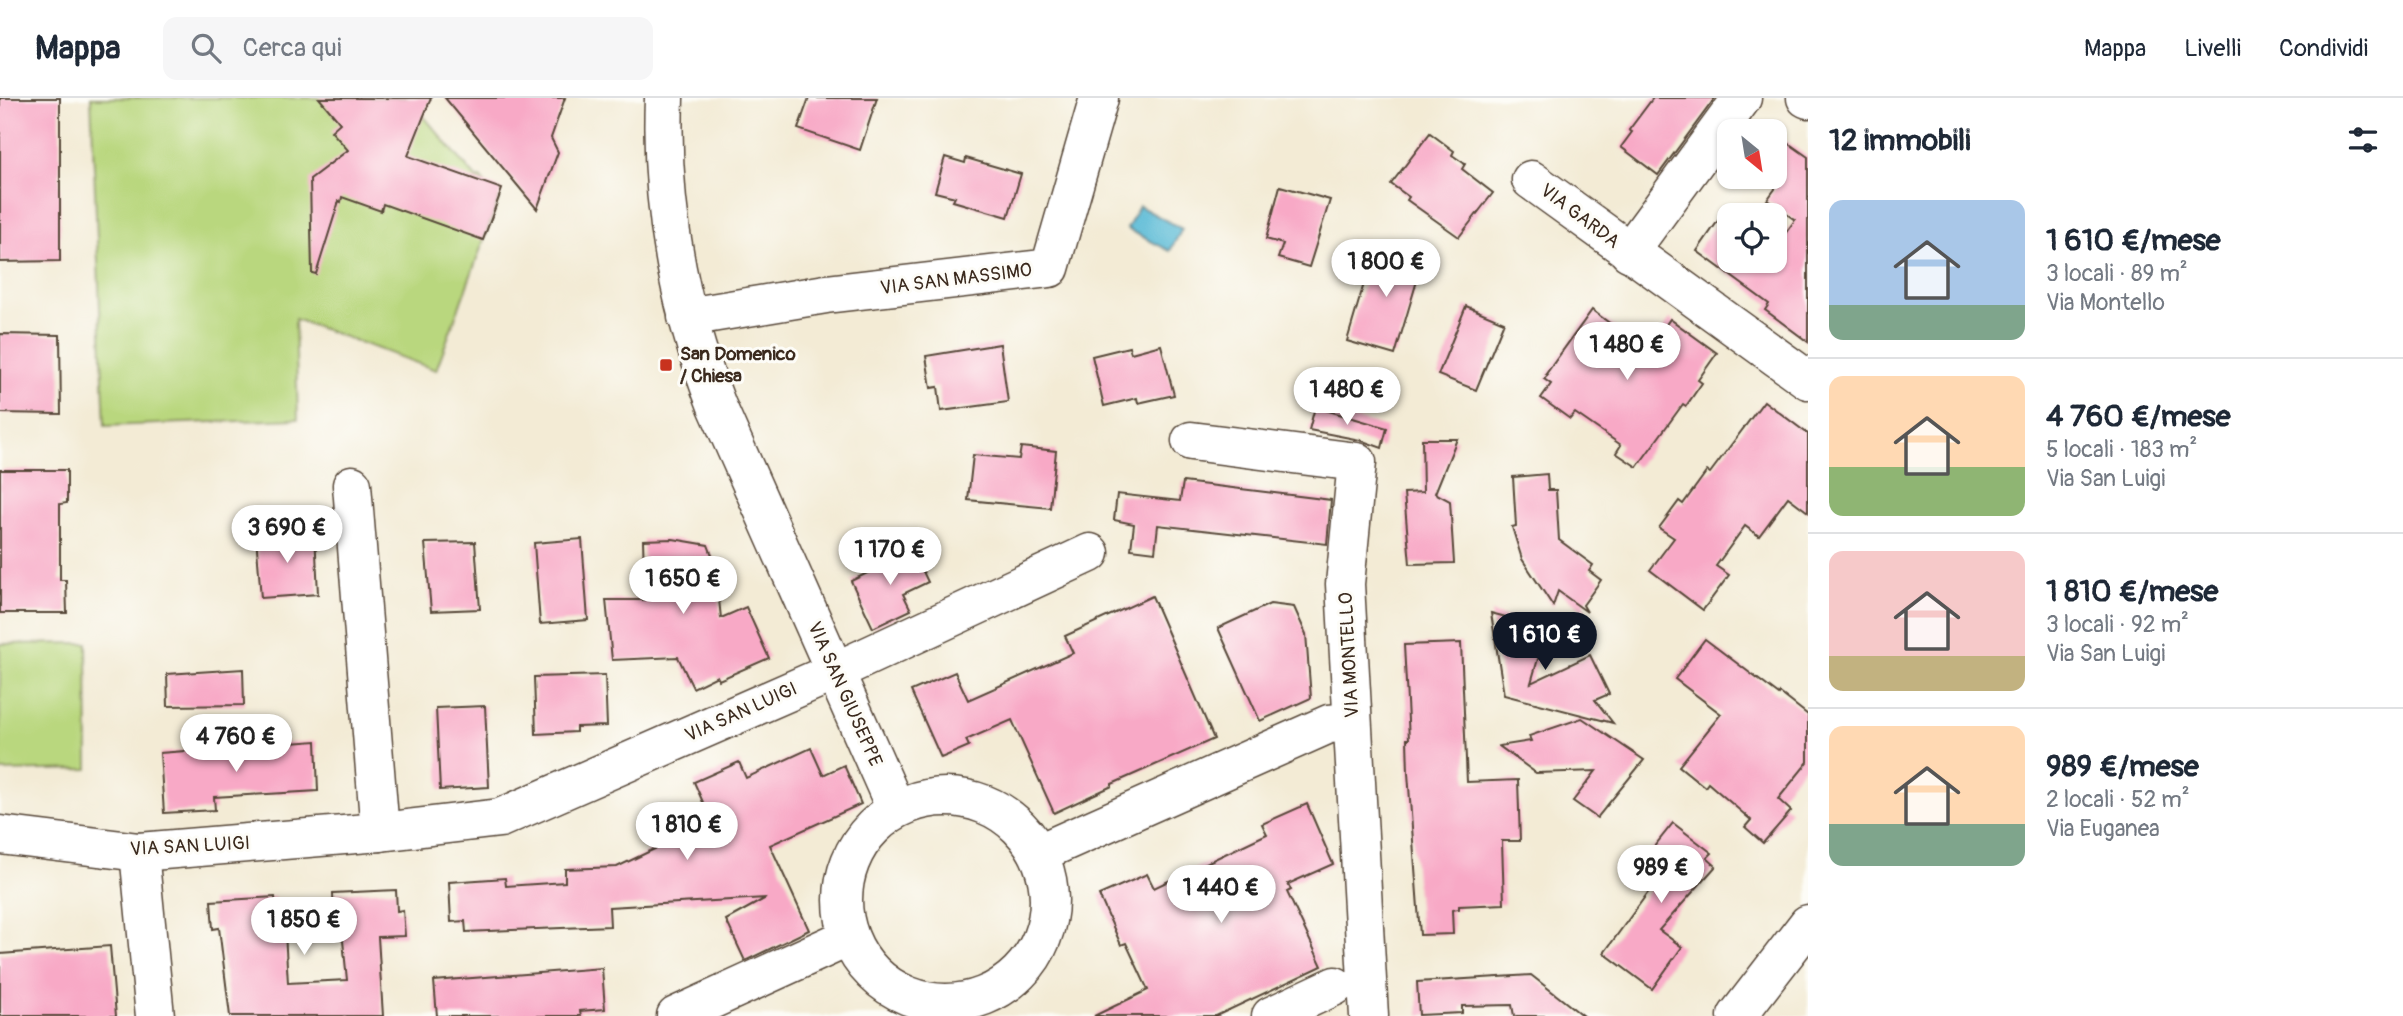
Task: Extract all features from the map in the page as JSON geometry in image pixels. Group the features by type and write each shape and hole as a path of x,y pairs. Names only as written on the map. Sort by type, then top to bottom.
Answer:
{"street":[{"name":"VIA SAN GIUSEPPE","path":"664,98 662,146 667,209 675,265 687,317 717,406 895,809"},
{"name":"VIA SAN MASSIMO","path":"687,317 826,294 1050,268 1099,98"},
{"name":"VIA GARDA","path":"1629,252 1742,98"},
{"name":"VIA GARDA","path":"1531,180 1808,380"},
{"name":"VIA MONTELLO","path":"1191,441 1357,462 1345,584 1369,1016"},
{"path":"352,485 380,832"},
{"name":"VIA SAN LUIGI","path":"0,835 139,852 380,832 500,818 836,671 1090,553"},
{"path":"1039,853 1329,724 1352,722"},
{"path":"927,797 961,797 992,807 1020,826 1039,853 1049,887 1048,922 1034,956 983,1007 916,999 888,986 864,965 849,937 842,908 844,878 854,850 872,827 895,809 927,797"},
{"path":"139,852 155,1016"},
{"path":"1737,1016 1808,924"},
{"path":"676,1016 849,937"},
{"path":"1271,1016 1335,986"}],"green space":[{"path":"91,98 408,98 477,179 480,178 499,199 436,370 295,319 298,419 105,426"},
{"path":"87,643 88,769 0,771 0,644"}],"water":[{"path":"1139,206 1182,229 1170,251 1127,229"}],"building":[{"path":"0,98 60,98 60,261 0,262"},
{"path":"319,98 431,98 408,156 502,189 483,240 383,204 381,211 342,197 316,274 312,273 310,179 348,150 331,131 340,123"},
{"path":"445,98 565,98 551,138 558,152 537,209"},
{"path":"809,98 877,98 860,150 798,129"},
{"path":"1653,98 1715,98 1658,175 1621,147 1632,132 1629,130"},
{"path":"1430,133 1454,151 1452,155 1465,164 1462,169 1493,193 1459,237 1407,200 1409,197 1391,184"},
{"path":"1787,142 1808,157 1808,342 1765,310 1769,304 1727,273 1787,273 1787,231 1795,220 1787,214 1787,203 1771,203 1767,200 1775,189 1787,189"},
{"path":"945,157 965,163 966,158 1021,174 1008,217 953,201 955,197 935,192"},
{"path":"1280,186 1330,200 1309,267 1278,258 1283,244 1266,239"},
{"path":"1717,222 1717,266 1697,251"},
{"path":"1376,243 1424,257 1395,355 1347,341"},
{"path":"1466,306 1504,322 1476,390 1438,375"},
{"path":"1592,310 1647,351 1670,319 1717,353 1698,380 1702,383 1686,406 1683,404 1637,467 1616,453 1621,445 1575,413 1570,419 1541,398 1551,384 1544,379 1548,375 1546,374"},
{"path":"0,334 60,335 61,414 0,413"},
{"path":"1000,344 1008,402 941,411 938,387 931,388 926,356"},
{"path":"1161,345 1174,395 1138,403 1137,398 1104,406 1092,356 1129,347 1131,353"},
{"path":"1764,401 1808,434 1808,512 1788,497 1759,536 1745,526 1716,566 1729,575 1703,610 1650,570 1674,538 1659,528 1679,501 1683,504 1707,471 1710,473"},
{"path":"1315,407 1387,428 1382,448 1360,440 1309,430"},
{"path":"1422,439 1457,439 1435,493 1450,501 1454,563 1410,564 1404,493 1423,492"},
{"path":"1021,447 1056,451 1050,508 968,500 973,455 1019,459"},
{"path":"0,470 67,470 67,503 60,504 60,580 66,580 67,613 0,613"},
{"path":"1547,474 1548,490 1556,490 1559,540 1593,565 1589,571 1601,580 1583,605 1587,612 1558,591 1553,606 1522,559 1512,527 1516,526 1513,477"},
{"path":"1183,482 1331,500 1327,544 1158,525 1155,552 1131,549 1134,524 1114,520 1117,494 1180,501"},
{"path":"315,533 318,594 261,598 256,536"},
{"path":"582,539 588,620 540,624 534,543"},
{"path":"673,539 708,545 715,563 721,618 746,607 769,658 719,680 717,676 693,688 678,657 612,660 606,600 645,600 643,540"},
{"path":"475,542 480,609 431,611 425,543"},
{"path":"909,542 928,582 903,594 911,610 873,628 851,581 898,558"},
{"path":"1152,596 1214,739 1054,813 1012,720 966,740 969,746 941,758 911,691 955,672 968,700 1073,653 1065,636"},
{"path":"1270,604 1294,607 1306,634 1311,698 1260,721 1218,628"},
{"path":"1491,613 1547,628 1531,683 1590,655 1609,694 1595,700 1613,723 1504,695"},
{"path":"1705,639 1808,715 1808,762 1778,799 1791,811 1763,843 1745,827 1751,820 1708,783 1705,787 1679,766 1721,714 1675,679"},
{"path":"1461,643 1467,782 1518,780 1520,841 1502,841 1504,904 1459,906 1459,909 1452,910 1453,934 1420,935 1408,773 1404,645"},
{"path":"243,669 244,705 168,706 167,674"},
{"path":"605,675 607,726 576,727 576,732 536,734 534,677"},
{"path":"485,706 489,787 440,790 436,708"},
{"path":"1582,718 1644,760 1597,818 1573,801 1596,771 1536,773 1499,746 1531,741 1529,736"},
{"path":"316,741 318,791 214,797 215,810 164,813 160,753"},
{"path":"811,748 823,775 844,765 861,804 770,845 809,930 745,961 726,920 766,898 609,907 610,926 466,932 465,921 451,922 449,882 505,878 506,886 565,882 565,869 617,867 663,845 660,840 710,818 694,782 739,762 746,778"},
{"path":"1307,804 1333,864 1288,884 1291,890 1287,892 1322,966 1216,1016 1094,1016 1148,990 1126,943 1121,945 1099,895 1147,874 1154,888 1267,834 1262,824"},
{"path":"1673,823 1712,853 1707,858 1716,866 1659,930 1682,947 1652,989 1604,953 1655,883 1637,868"},
{"path":"396,890 397,911 403,910 405,936 378,937 383,1016 230,1016 219,928 213,929 211,901 275,897 277,916 284,916 288,983 347,980 341,921 334,921 333,893"},
{"path":"110,946 116,1016 0,1016 0,954"},
{"path":"602,968 605,1009 580,1011 581,1016 437,1016 434,981"},
{"path":"1531,975 1583,1016 1514,1016 1512,1005 1462,1006 1462,1013 1419,1015 1417,982"}],"place":[{"name":"San Domenico / Chiesa","path":"666,365"}]}
